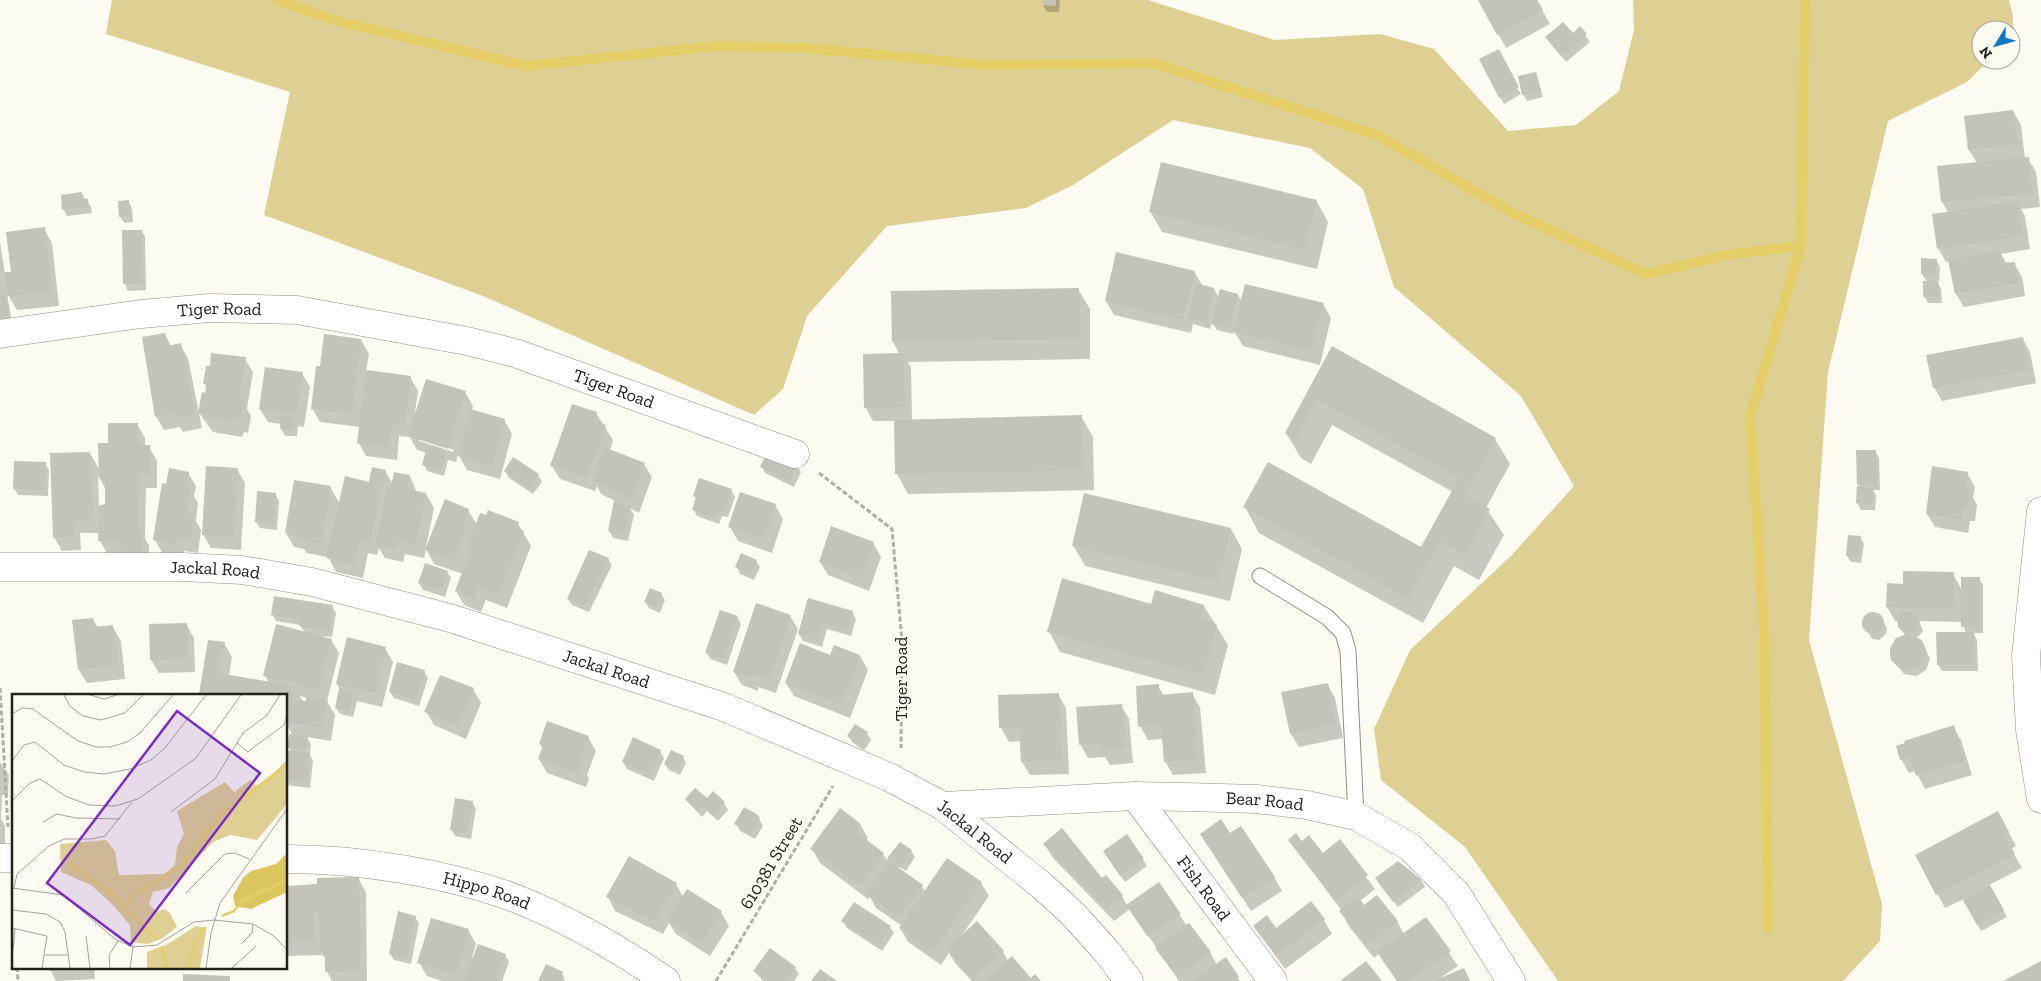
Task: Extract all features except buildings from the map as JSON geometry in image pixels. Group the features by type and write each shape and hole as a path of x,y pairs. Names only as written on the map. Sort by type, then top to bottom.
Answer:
{"street":[{"name":"Tiger Road","path":"0,334 141,314 210,308 298,310 458,339 515,352 795,454"},
{"path":"2041,510 2026,656 2030,730 2041,799"},
{"name":"Jackal Road","path":"0,567 182,567 242,570 312,582 450,618 724,707 849,759 943,806 1041,885 1073,914 1107,952 1129,981"},
{"name":"Bear Road","path":"943,806 1135,796 1256,799 1306,805 1356,816 1410,847 1456,893 1511,981"},
{"name":"Fish Road","path":"1135,796 1273,981"},
{"name":"Hippo Road","path":"288,860 366,864 472,885 518,900 581,931 666,981"}],"lane":[{"path":"1260,576 1316,609 1336,624 1343,633 1348,651 1351,686 1356,816"}],"path":[{"name":"Tiger Road","path":"795,454 892,529 902,641 900,783"},
{"path":"0,688 8,858"},
{"name":"610381 Street","path":"716,981 849,759"},
{"path":"17,968 18,981"}],"shaded area":[{"path":"112,0 1148,0 1274,40 1380,34 1434,49 1508,131 1576,125 1619,91 1634,30 1633,0 2009,0 2013,20 1971,20 1971,70 1979,70 1967,82 1888,121 1828,372 1809,640 1882,904 1880,941 1843,981 1558,981 1465,847 1381,780 1374,729 1410,650 1511,556 1574,486 1521,396 1394,287 1363,189 1310,148 1173,120 1073,185 1026,208 887,226 807,316 783,389 754,415 483,296 264,215 290,92 106,34"}],"waterway":[{"path":"278,0 333,20 526,66 716,46 806,48 986,65 1153,63 1377,135 1513,213 1646,274 1732,254 1801,246"},
{"path":"1768,928 1764,627 1750,417 1801,246 1805,0"}]}
